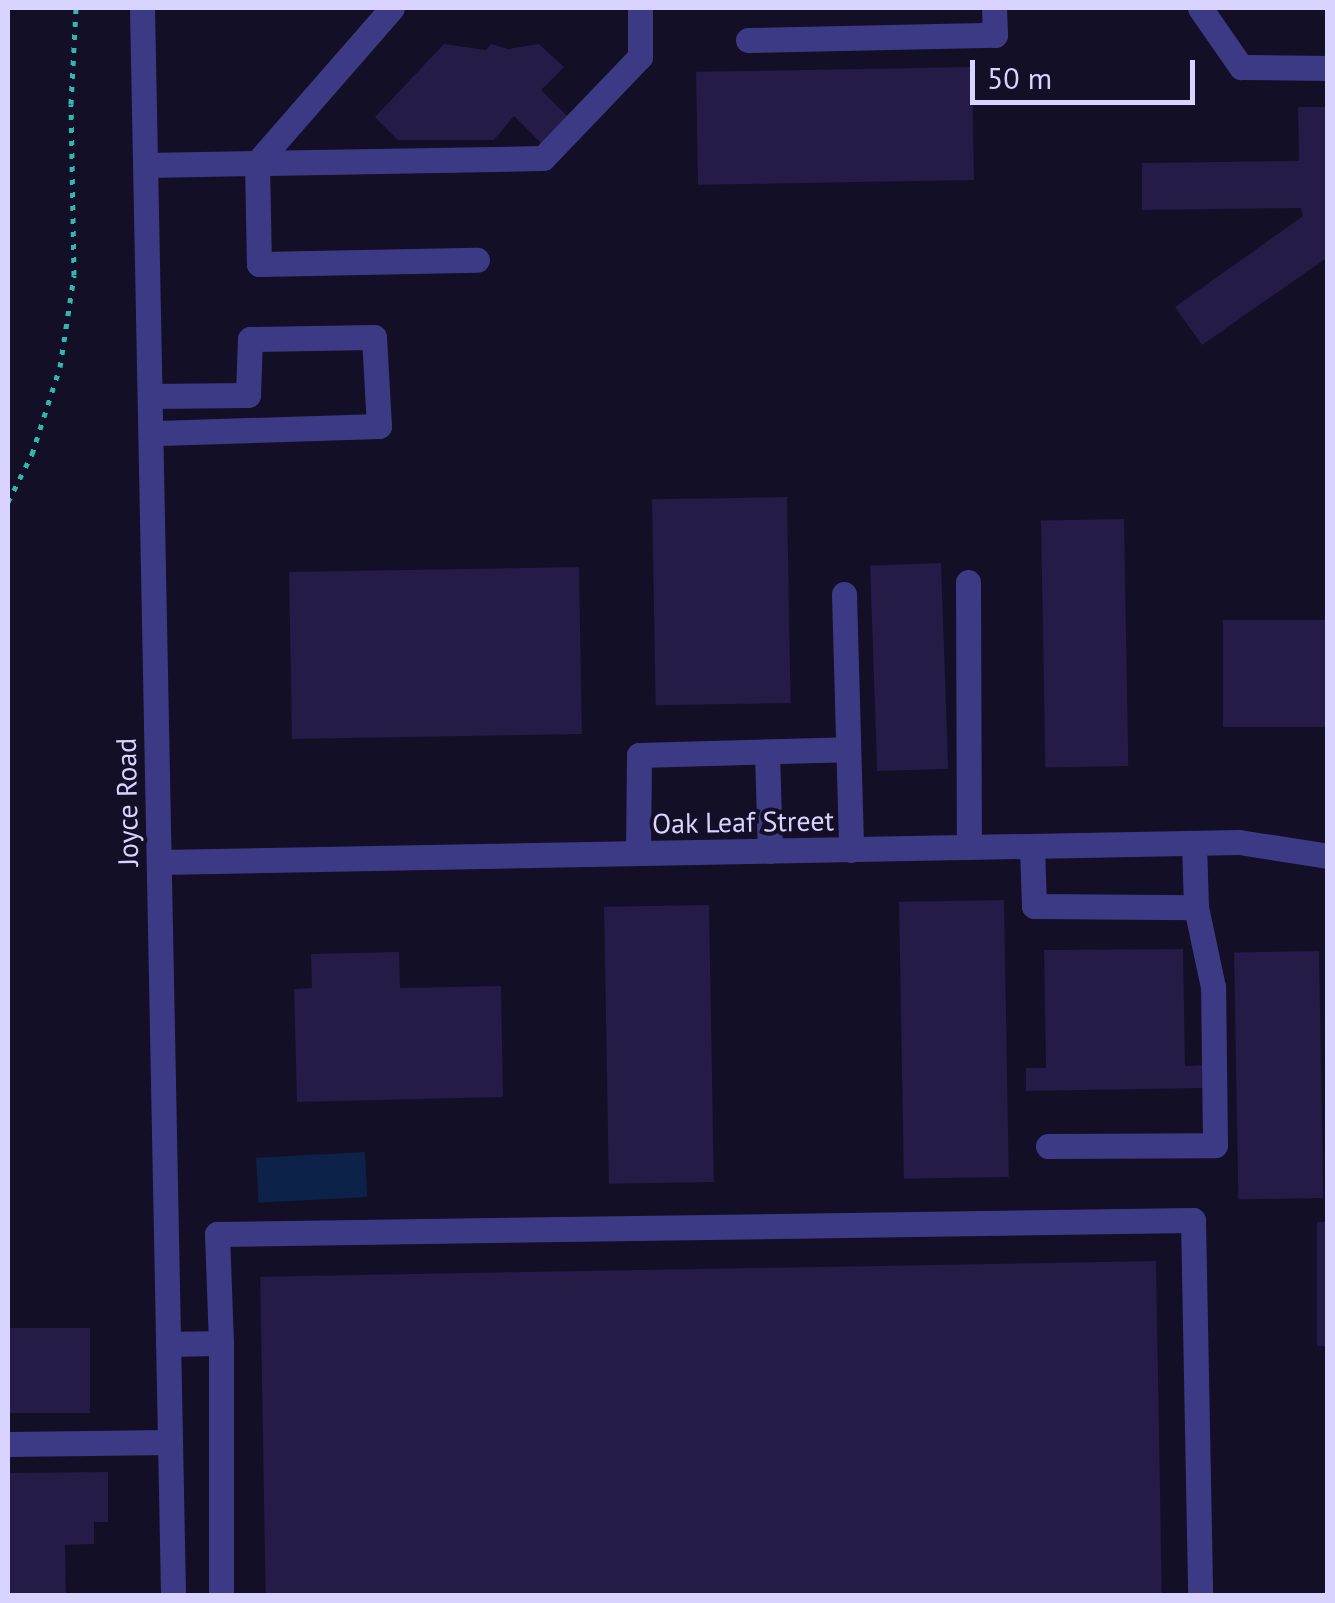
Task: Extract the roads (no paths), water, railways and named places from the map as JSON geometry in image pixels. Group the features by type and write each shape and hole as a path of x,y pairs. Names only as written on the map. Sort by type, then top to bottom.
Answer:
{"street":[{"name":"Joyce Road","path":"142,8 173,1596"},
{"path":"392,8 258,164 259,264 478,260"},
{"path":"146,166 544,158 640,57 640,8"},
{"path":"748,40 995,35 994,8"},
{"path":"1200,8 1240,67 1328,68"},
{"path":"151,433 250,430 379,426 374,337 250,338 250,430"},
{"path":"150,396 248,396"},
{"path":"968,582 969,847"},
{"path":"844,594 851,850"},
{"path":"638,854 639,754 848,749"},
{"path":"767,752 770,851"},
{"name":"Oak Leaf Street","path":"158,862 1239,842 1328,856"},
{"path":"1048,1146 1216,1145 1213,987 1196,906 1194,843"},
{"path":"1032,846 1034,906 1196,906"},
{"path":"221,1596 217,1234 1194,1220 1200,1596"},
{"path":"168,1344 221,1343"},
{"path":"8,1444 170,1442"}],"water":[{"path":"365,1152 367,1197 259,1203 256,1158"}]}
